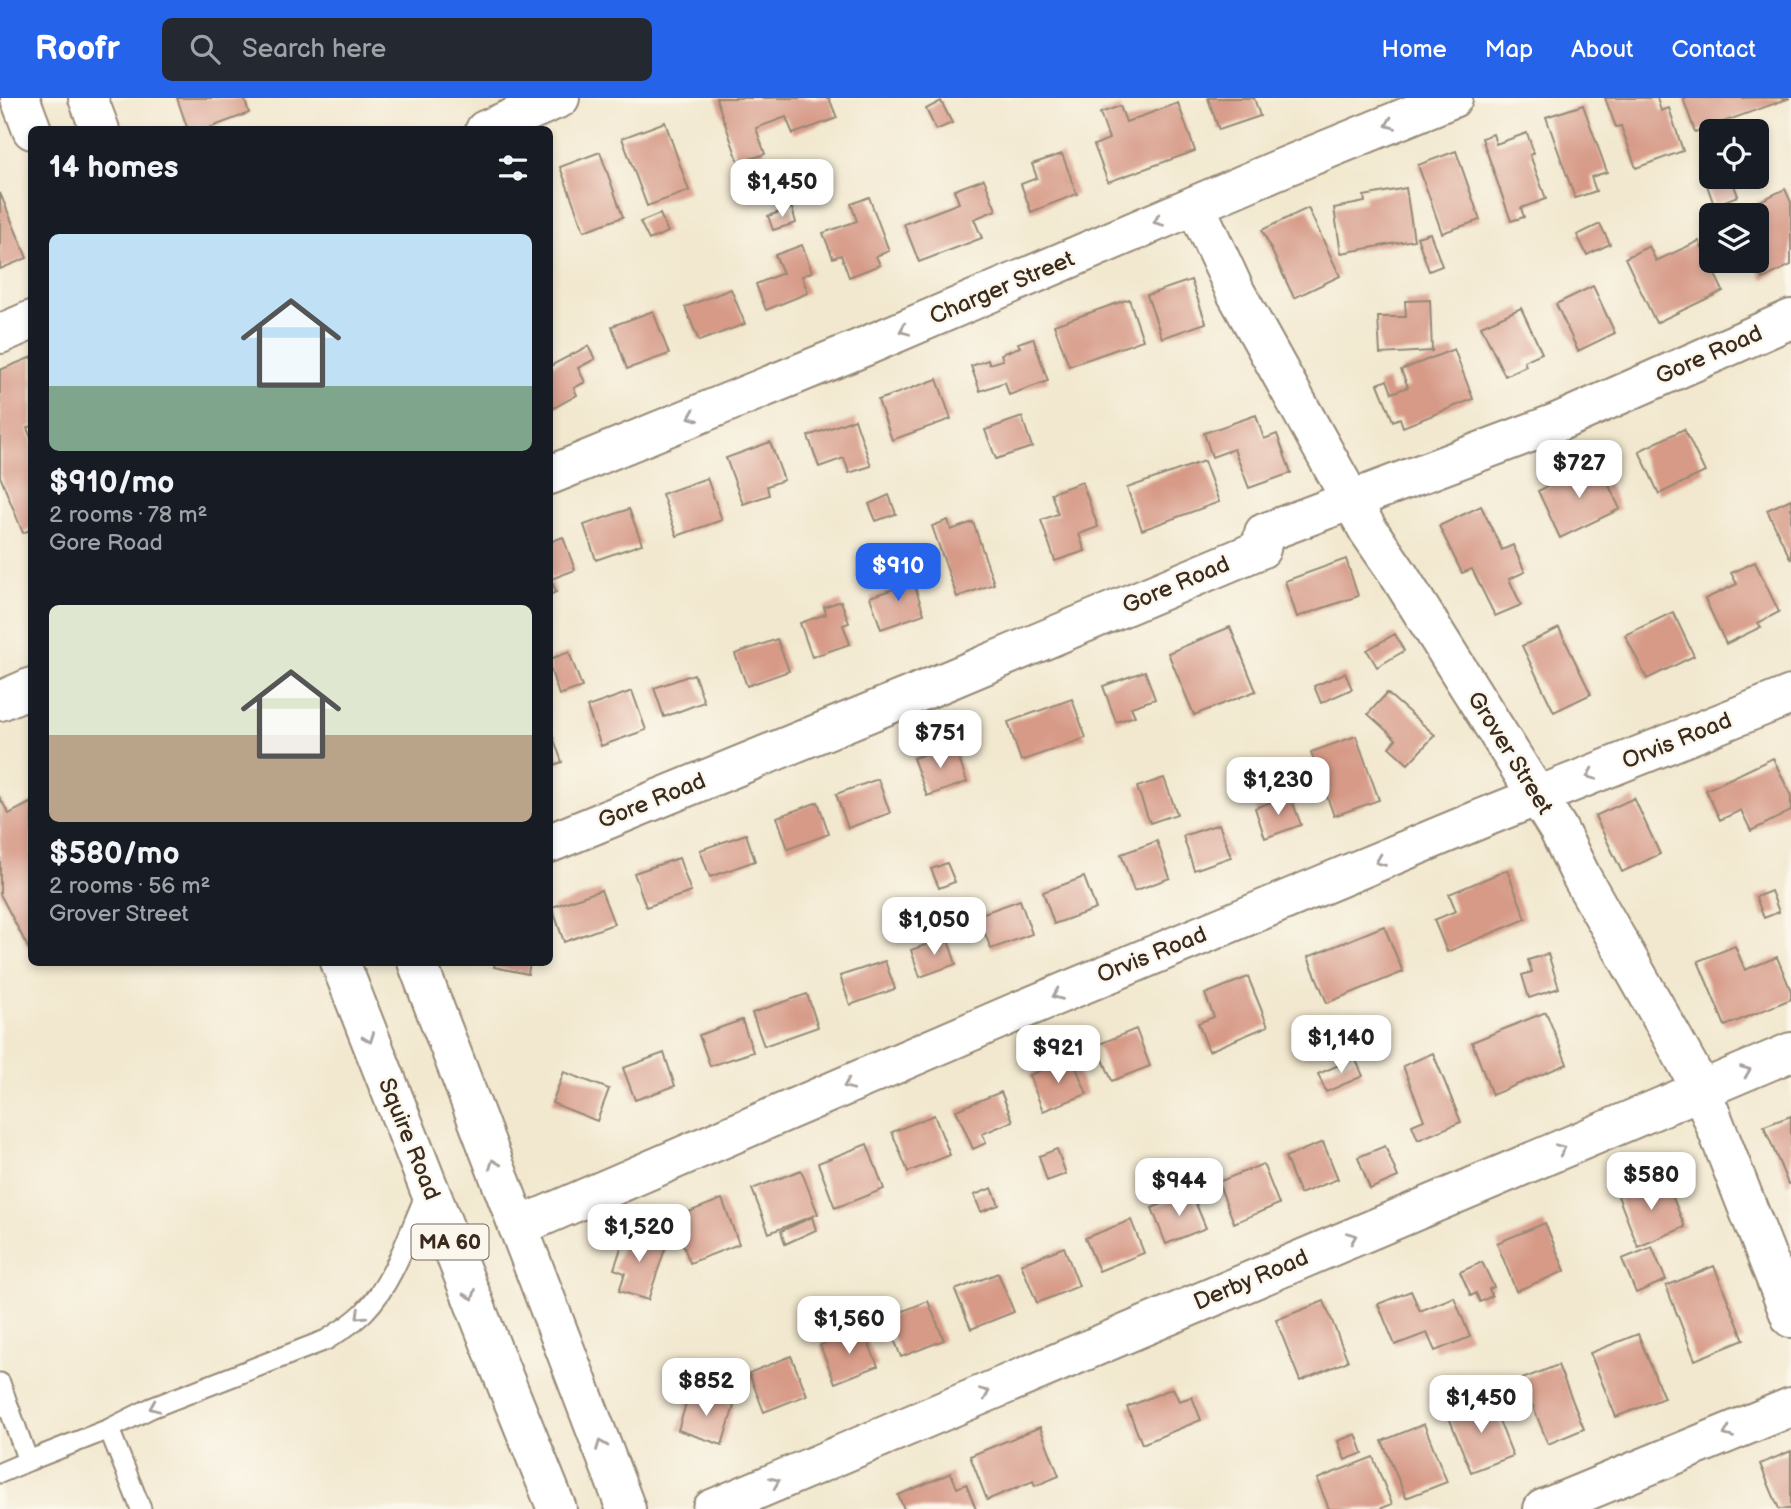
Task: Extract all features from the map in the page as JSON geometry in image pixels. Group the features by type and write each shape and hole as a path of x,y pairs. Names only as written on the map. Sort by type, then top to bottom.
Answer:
{"main road":[{"path":"20,98 31,126"},
{"path":"88,98 98,126"},
{"path":"494,126 561,98"},
{"name":"Charger Street","path":"553,474 866,346 1453,98"},
{"name":"Grover Street","path":"1195,205 1236,293 1368,530 1559,830 1582,878 1701,1089 1791,1318"},
{"name":"Gore Road","path":"553,843 1261,549 1264,533 1556,423 1791,318"},
{"path":"0,334 28,322"},
{"path":"0,701 28,689"},
{"name":"Orvis Road","path":"518,1227 1014,1013 1483,818 1791,695"},
{"name":"Squire Road","path":"342,966 557,1509"},
{"name":"MA 60","path":"419,966 626,1509"},
{"name":"Derby Road","path":"712,1509 1791,1052"},
{"path":"1543,1509 1791,1407"}],"lane":[{"path":"0,1473 109,1429 150,1408 304,1350 346,1327 365,1312 392,1273 428,1188"},
{"path":"0,1383 29,1461"},
{"path":"109,1429 141,1509"}],"building":[{"path":"177,98 244,98 249,113 215,126 187,126"},
{"path":"716,98 829,98 837,118 793,134 786,117 756,128 765,154 739,163"},
{"path":"1208,98 1254,98 1260,116 1219,130"},
{"path":"1605,98 1657,98 1661,111 1669,108 1683,151 1636,168 1621,126 1616,127"},
{"path":"1683,98 1790,98 1731,119 1699,119 1699,131 1695,132"},
{"path":"941,101 952,123 936,130 926,109"},
{"path":"1178,103 1195,151 1108,182 1094,145 1109,139 1100,113 1120,106 1126,122"},
{"path":"1583,105 1607,172 1591,177 1596,191 1575,198 1546,117"},
{"path":"665,122 689,191 647,206 622,138"},
{"path":"1527,133 1534,153 1530,155 1546,199 1521,208 1524,217 1511,221 1482,138 1493,134 1496,144"},
{"path":"1456,151 1480,220 1442,233 1418,165"},
{"path":"600,152 623,217 584,231 560,167"},
{"path":"1062,154 1077,194 1031,212 1021,184 1037,178 1032,164"},
{"path":"984,179 996,210 974,219 982,238 919,262 904,224 959,203 954,190"},
{"path":"1406,188 1414,240 1341,253 1334,208 1365,202 1364,196"},
{"path":"1708,189 1735,189 1738,196 1713,203"},
{"path":"1785,189 1791,202 1791,265 1763,279 1760,273 1769,273 1769,203 1756,203"},
{"path":"0,193 27,258 0,269"},
{"path":"869,197 889,251 876,256 880,265 849,277 841,255 833,258 823,233 857,221 851,204"},
{"path":"792,208 796,223 773,230 768,216"},
{"path":"1308,208 1340,276 1294,298 1262,230"},
{"path":"660,214 668,232 649,240 640,222"},
{"path":"1600,224 1610,244 1587,255 1577,235"},
{"path":"1430,233 1442,266 1429,271 1417,237"},
{"path":"1699,241 1699,273 1714,273 1723,291 1656,323 1625,258 1649,246 1656,261"},
{"path":"802,245 812,272 802,276 808,293 766,310 756,284 783,273 775,255"},
{"path":"1191,280 1206,323 1162,338 1147,295"},
{"path":"1593,286 1615,333 1578,351 1556,304"},
{"path":"731,289 745,324 699,341 685,307"},
{"path":"1129,299 1143,340 1069,366 1054,325"},
{"path":"1430,300 1432,351 1380,354 1378,317 1406,317 1405,301"},
{"path":"1521,308 1542,353 1524,361 1526,366 1505,376 1481,326"},
{"path":"653,311 669,354 627,369 612,326"},
{"path":"1033,338 1048,381 1009,395 1005,382 980,391 971,366 988,360 989,364 1003,360 1001,354 1020,347 1018,343"},
{"path":"588,346 595,359 578,368 585,382 574,388 577,395 553,408 553,364"},
{"path":"1454,349 1473,399 1403,427 1400,418 1393,421 1378,384 1387,380 1392,393 1408,387 1401,370"},
{"path":"28,359 28,531 23,533 0,476 0,370"},
{"path":"937,379 951,419 892,440 878,400"},
{"path":"1256,415 1264,439 1277,434 1291,473 1249,488 1234,449 1212,457 1204,433"},
{"path":"1022,417 1032,447 996,459 985,430"},
{"path":"855,419 871,466 849,473 844,458 819,467 808,436"},
{"path":"1684,429 1705,472 1659,494 1639,451"},
{"path":"770,442 784,480 767,486 769,495 743,504 726,458"},
{"path":"1204,461 1219,502 1142,530 1127,488"},
{"path":"1598,462 1620,509 1560,538 1538,491"},
{"path":"707,478 722,520 677,536 662,494"},
{"path":"1082,482 1098,527 1079,534 1085,551 1055,561 1041,520 1058,514 1051,493"},
{"path":"889,495 896,514 876,521 869,504"},
{"path":"1791,499 1791,560 1767,510"},
{"path":"1481,506 1502,550 1513,545 1525,572 1509,579 1521,605 1495,616 1472,569 1462,573 1439,526"},
{"path":"629,509 642,544 596,560 584,525"},
{"path":"948,520 951,530 973,522 994,584 957,597 932,526"},
{"path":"563,537 575,570 553,578 553,541"},
{"path":"1346,559 1358,596 1297,617 1285,581"},
{"path":"1755,562 1779,612 1758,623 1761,627 1726,644 1705,599 1737,584 1731,573"},
{"path":"910,572 924,614 881,629 870,597 897,588 893,578"},
{"path":"841,601 849,623 843,625 850,644 812,657 800,623 826,614 824,607"},
{"path":"1673,612 1694,656 1647,679 1625,635"},
{"path":"1230,627 1256,691 1194,715 1168,653"},
{"path":"1559,628 1591,694 1554,712 1522,646"},
{"path":"1395,634 1404,651 1377,667 1367,650"},
{"path":"777,639 789,671 747,686 735,654"},
{"path":"569,652 582,687 559,695 553,677 553,658"},
{"path":"1145,671 1155,699 1131,707 1135,716 1116,722 1103,686"},
{"path":"1345,673 1352,689 1321,703 1314,686"},
{"path":"694,674 704,702 664,717 654,688"},
{"path":"632,691 646,730 601,746 587,707"},
{"path":"1387,693 1435,735 1408,764 1389,747 1396,739 1368,714"},
{"path":"1072,699 1086,738 1021,761 1008,722"},
{"path":"553,736 562,762 553,765"},
{"path":"1356,736 1379,800 1334,816 1311,752"},
{"path":"954,744 967,782 927,796 913,758"},
{"path":"1773,758 1791,796 1791,811 1751,831 1741,810 1720,820 1706,790"},
{"path":"1164,778 1177,814 1150,823 1137,787"},
{"path":"878,779 890,813 848,828 836,794"},
{"path":"1290,795 1301,825 1265,838 1255,808"},
{"path":"0,798 9,814 28,804 28,947 0,894"},
{"path":"1634,798 1660,854 1622,872 1595,816"},
{"path":"818,802 829,834 788,849 777,817"},
{"path":"1219,824 1231,857 1194,870 1183,836"},
{"path":"746,834 755,861 710,877 700,850"},
{"path":"1157,841 1170,878 1134,891 1121,854"},
{"path":"679,858 691,892 646,907 634,873"},
{"path":"947,863 955,882 939,888 931,869"},
{"path":"1507,870 1526,919 1447,952 1434,920 1456,911 1449,894"},
{"path":"1084,877 1096,909 1054,924 1043,892"},
{"path":"601,890 614,924 564,942 553,907"},
{"path":"1771,891 1779,912 1764,918 1756,897"},
{"path":"1020,900 1032,934 991,949 978,915"},
{"path":"1384,926 1403,972 1327,1003 1308,957"},
{"path":"947,937 956,964 920,977 911,950"},
{"path":"1735,946 1745,970 1777,957 1791,991 1791,999 1725,1026 1698,961"},
{"path":"1548,954 1559,988 1529,998 1522,975 1532,972 1528,960"},
{"path":"885,961 895,989 850,1005 840,976"},
{"path":"494,966 529,966 528,974"},
{"path":"1248,977 1268,1026 1209,1051 1198,1023 1214,1017 1205,994"},
{"path":"807,994 818,1027 764,1046 752,1013"},
{"path":"1546,1012 1567,1064 1492,1095 1472,1042"},
{"path":"742,1020 753,1052 710,1066 699,1035"},
{"path":"1136,1029 1150,1066 1112,1081 1097,1045"},
{"path":"664,1053 675,1086 635,1100 623,1068"},
{"path":"1433,1053 1461,1122 1418,1140 1412,1125 1424,1120 1403,1066"},
{"path":"1072,1058 1087,1094 1043,1111 1029,1075"},
{"path":"1355,1058 1363,1076 1326,1092 1318,1074"},
{"path":"564,1072 609,1089 597,1121 552,1103"},
{"path":"1001,1092 1013,1121 982,1134 986,1143 973,1149 956,1110"},
{"path":"934,1115 950,1155 908,1172 892,1132"},
{"path":"1791,1116 1791,1183 1788,1184 1764,1126"},
{"path":"1323,1142 1338,1179 1300,1194 1285,1157"},
{"path":"867,1144 884,1189 835,1208 818,1163"},
{"path":"1385,1146 1398,1177 1370,1189 1358,1157"},
{"path":"1057,1149 1066,1174 1047,1181 1039,1156"},
{"path":"1263,1164 1279,1204 1234,1223 1218,1182"},
{"path":"801,1170 818,1214 769,1233 752,1189"},
{"path":"1664,1176 1685,1227 1638,1247 1618,1196"},
{"path":"992,1188 999,1205 981,1212 974,1195"},
{"path":"1191,1192 1206,1228 1166,1244 1152,1208"},
{"path":"722,1199 739,1244 690,1263 673,1218"},
{"path":"812,1217 816,1230 785,1244 781,1231"},
{"path":"1131,1220 1144,1253 1099,1271 1085,1238"},
{"path":"1545,1223 1565,1271 1516,1291 1497,1243"},
{"path":"627,1230 667,1243 648,1300 619,1291 625,1273 614,1269"},
{"path":"1064,1247 1079,1286 1037,1303 1021,1264"},
{"path":"1652,1247 1666,1280 1636,1293 1622,1259"},
{"path":"1482,1262 1494,1287 1489,1289 1492,1296 1480,1302 1476,1293 1471,1296 1460,1272"},
{"path":"1714,1266 1744,1340 1695,1360 1666,1286"},
{"path":"998,1273 1014,1312 971,1329 955,1290"},
{"path":"1411,1291 1420,1311 1454,1297 1470,1337 1435,1351 1427,1333 1395,1345 1378,1304"},
{"path":"928,1301 944,1340 901,1357 886,1318"},
{"path":"1324,1301 1348,1361 1300,1381 1276,1320"},
{"path":"862,1328 878,1366 835,1383 820,1345"},
{"path":"1638,1334 1664,1398 1616,1417 1590,1353"},
{"path":"791,1356 807,1395 764,1412 749,1373"},
{"path":"1558,1365 1584,1429 1548,1444 1522,1379"},
{"path":"1173,1388 1179,1401 1192,1397 1201,1420 1142,1444 1127,1407"},
{"path":"690,1391 734,1406 722,1445 678,1430"},
{"path":"1490,1398 1513,1456 1471,1472 1448,1415"},
{"path":"1424,1424 1447,1482 1406,1498 1382,1441"},
{"path":"1040,1427 1059,1476 1035,1486 1033,1481 987,1500 970,1456"},
{"path":"1356,1434 1363,1453 1345,1460 1338,1441"},
{"path":"1791,1451 1791,1509 1779,1509 1760,1464"},
{"path":"1373,1457 1392,1504 1380,1509 1329,1509 1317,1479"},
{"path":"951,1473 957,1488 966,1484 976,1509 904,1509 898,1495"}]}
